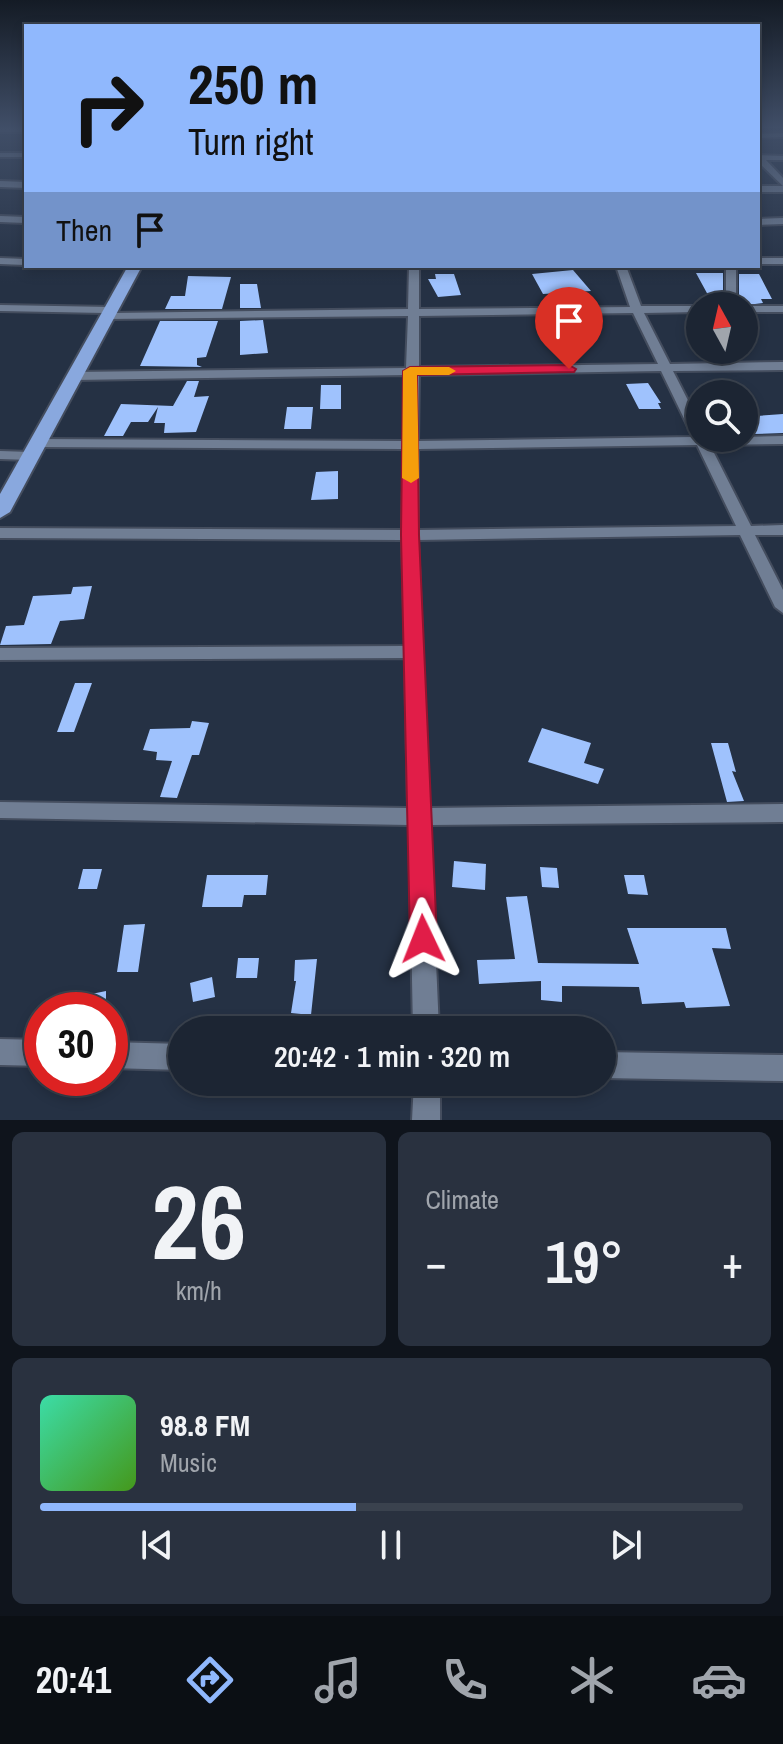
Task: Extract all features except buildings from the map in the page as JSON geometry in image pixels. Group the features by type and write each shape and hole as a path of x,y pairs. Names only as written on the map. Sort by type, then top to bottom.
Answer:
{"highway":[{"path":"0,512 134,268"}],"street":[{"path":"0,184 24,185"},
{"path":"760,189 783,186"},
{"path":"0,219 24,220"},
{"path":"760,222 783,221"},
{"path":"0,261 24,262"},
{"path":"760,261 783,261"},
{"path":"414,268 410,535 426,1016"},
{"path":"622,268 636,308 686,409"},
{"path":"731,268 731,292"},
{"path":"0,308 109,313 686,309"},
{"path":"758,309 783,309"},
{"path":"74,376 783,366"},
{"path":"0,455 34,449 686,439"},
{"path":"758,440 783,440"},
{"path":"707,452 783,607"},
{"path":"0,533 410,535 783,530"},
{"path":"0,654 414,652"},
{"path":"0,810 420,817 783,813"},
{"path":"0,1052 24,1053"},
{"path":"128,1056 168,1057"},
{"path":"616,1065 783,1068"},
{"path":"426,1120 427,1096"}],"slow traffic":[{"path":"411,478 410,371 449,371"}],"route":[{"path":"423,939 410,535 410,371 569,369"}]}
